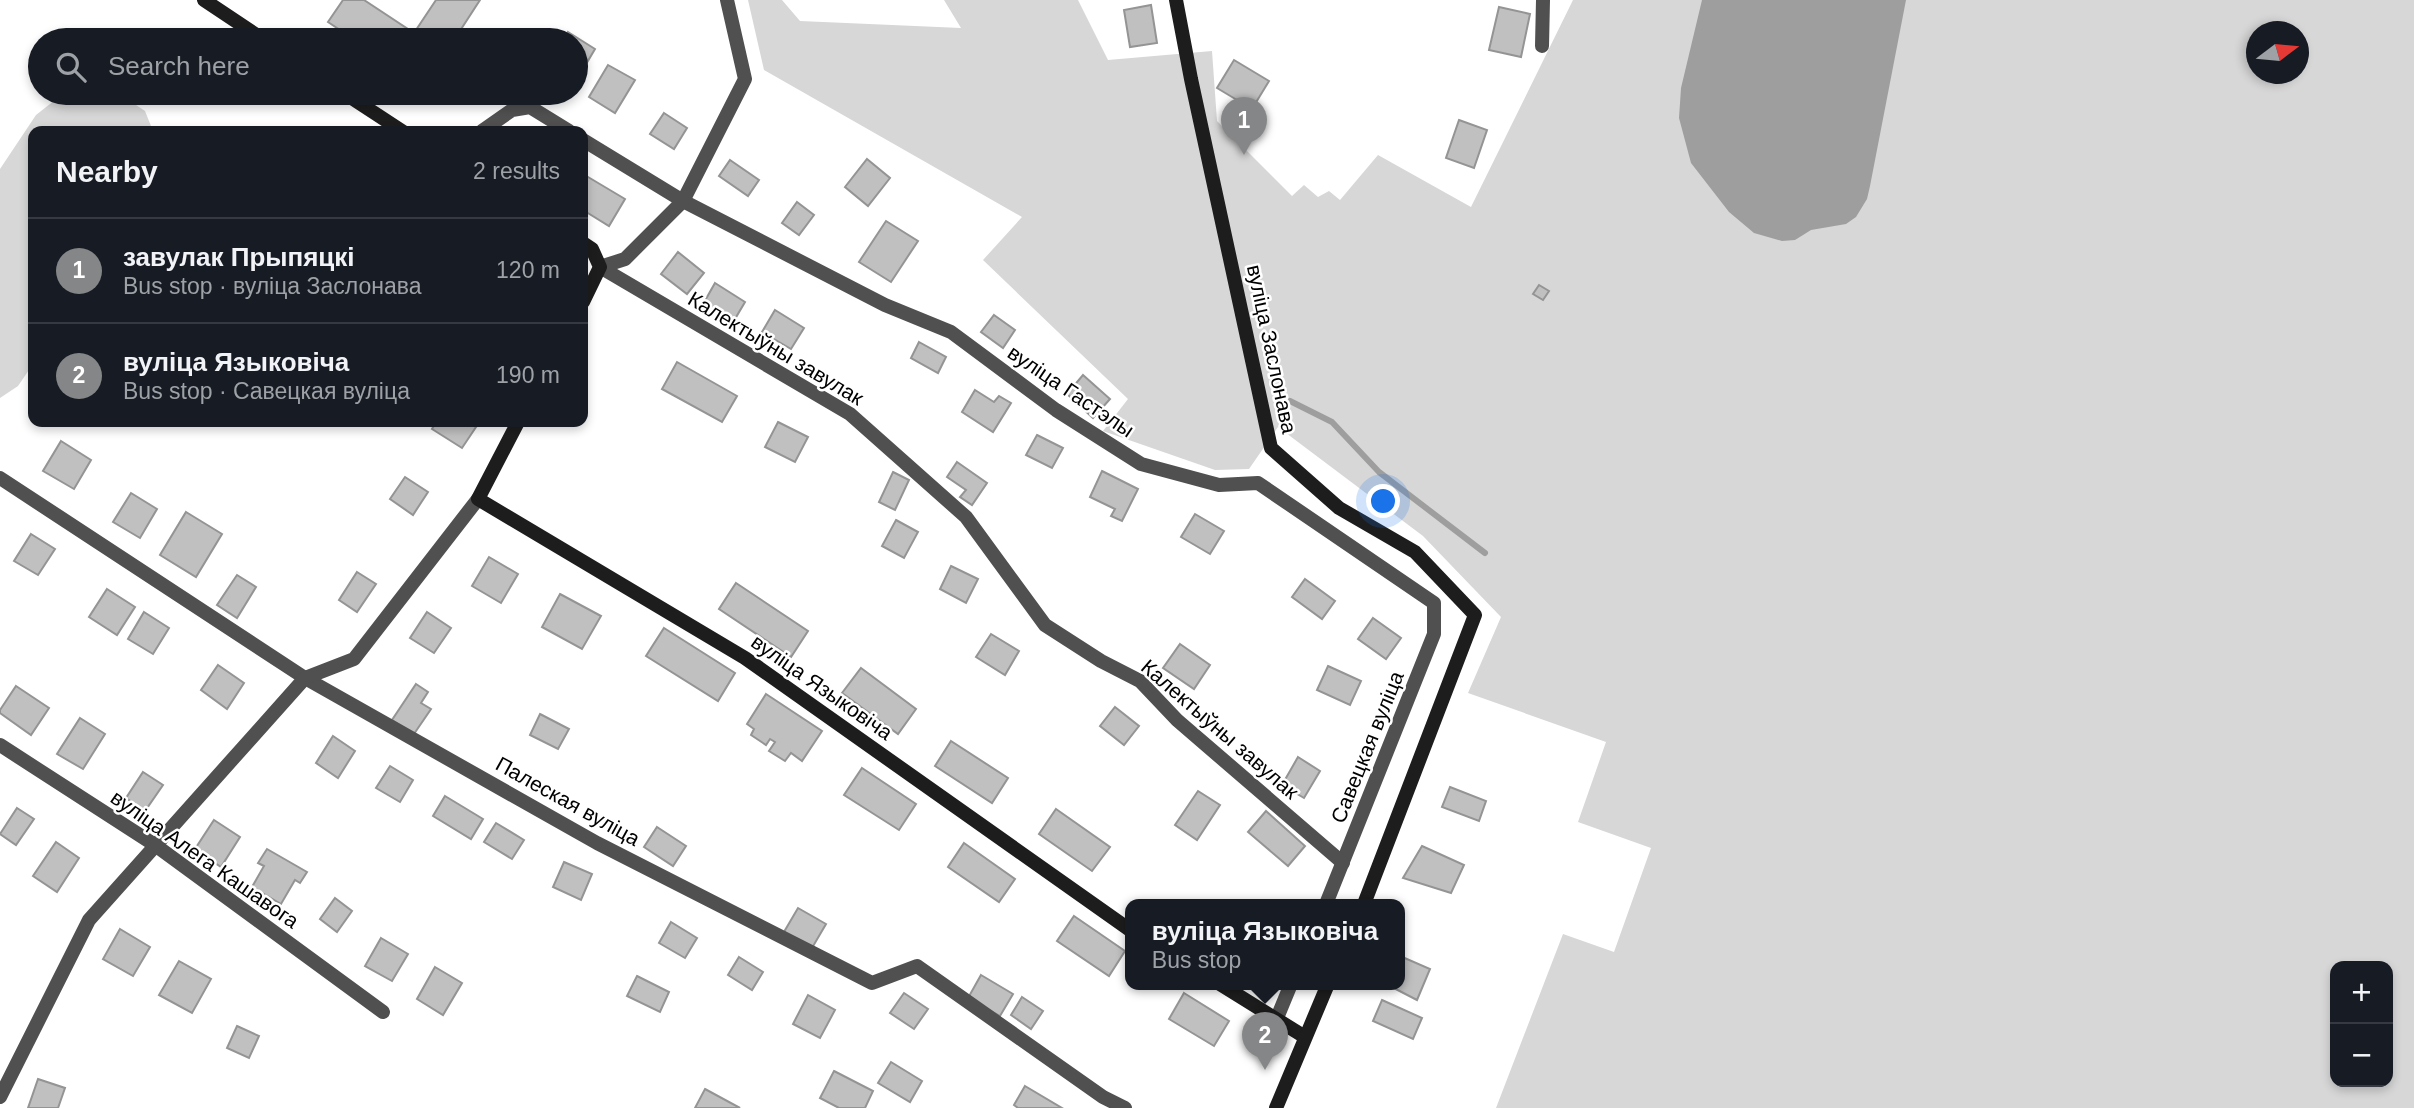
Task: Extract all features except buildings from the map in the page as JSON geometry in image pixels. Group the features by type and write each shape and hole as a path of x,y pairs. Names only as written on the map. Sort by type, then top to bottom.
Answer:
{"street":[{"path":"204,0 246,28"},
{"path":"588,292 600,267 625,259 683,201 745,79 727,0"},
{"name":"вуліца Заслонава","path":"1176,0 1271,447 1339,508 1415,552 1475,615 1366,899"},
{"path":"1542,46 1543,0"},
{"path":"362,105 394,126"},
{"path":"489,126 512,110 530,107 561,126"},
{"name":"вуліца Гастэлы","path":"588,142 683,201 885,305 951,332 1056,411 1141,464 1219,485 1258,483 1434,604"},
{"name":"Калектыўны завулак","path":"588,246 592,248 600,267 850,414 966,517 1045,625 1101,661 1140,681 1177,720 1343,863"},
{"path":"0,1097 89,920 305,678 354,659 478,499 515,427"},
{"name":"Палеская вуліца","path":"0,478 305,678 597,843 872,983 917,966 1103,1097 1125,1108"},
{"name":"вуліца Языковіча","path":"478,499 746,659 1125,926"},
{"name":"Савецкая вуліца","path":"1328,899 1434,634 1434,604"},
{"name":"вуліца Алега Кашавога","path":"0,745 155,845 383,1012"},
{"path":"1230,990 1305,1037"},
{"path":"1277,1018 1289,990"},
{"path":"1276,1108 1325,990"}],"shaded area":[{"path":"748,0 782,0 800,21 961,28 944,0 1078,0 1108,60 1212,51 1217,121 1292,196 1304,185 1318,197 1329,191 1340,200 1378,155 1471,207 1573,0 2414,0 2414,1108 1496,1108 1563,934 1614,952 1651,848 1578,822 1606,742 1468,693 1501,617 1423,536 1278,427 1249,469 1215,470 1103,431 1128,399 983,260 1022,217 764,70"},
{"path":"1702,0 1906,0 1867,199 1856,217 1846,224 1811,230 1795,240 1782,241 1754,233 1729,212 1691,163 1679,118 1681,88"},
{"path":"49,105 136,105 145,111 151,126 29,126 36,115"},
{"path":"28,127 28,371 18,386 0,398 0,169"}],"waterway":[{"path":"1290,401 1332,422 1379,472 1485,553"}],"place":[{"name":"завулак Прыпяцкі","path":"1244,155"},
{"name":"вуліца Языковіча","path":"1265,1070"}]}
